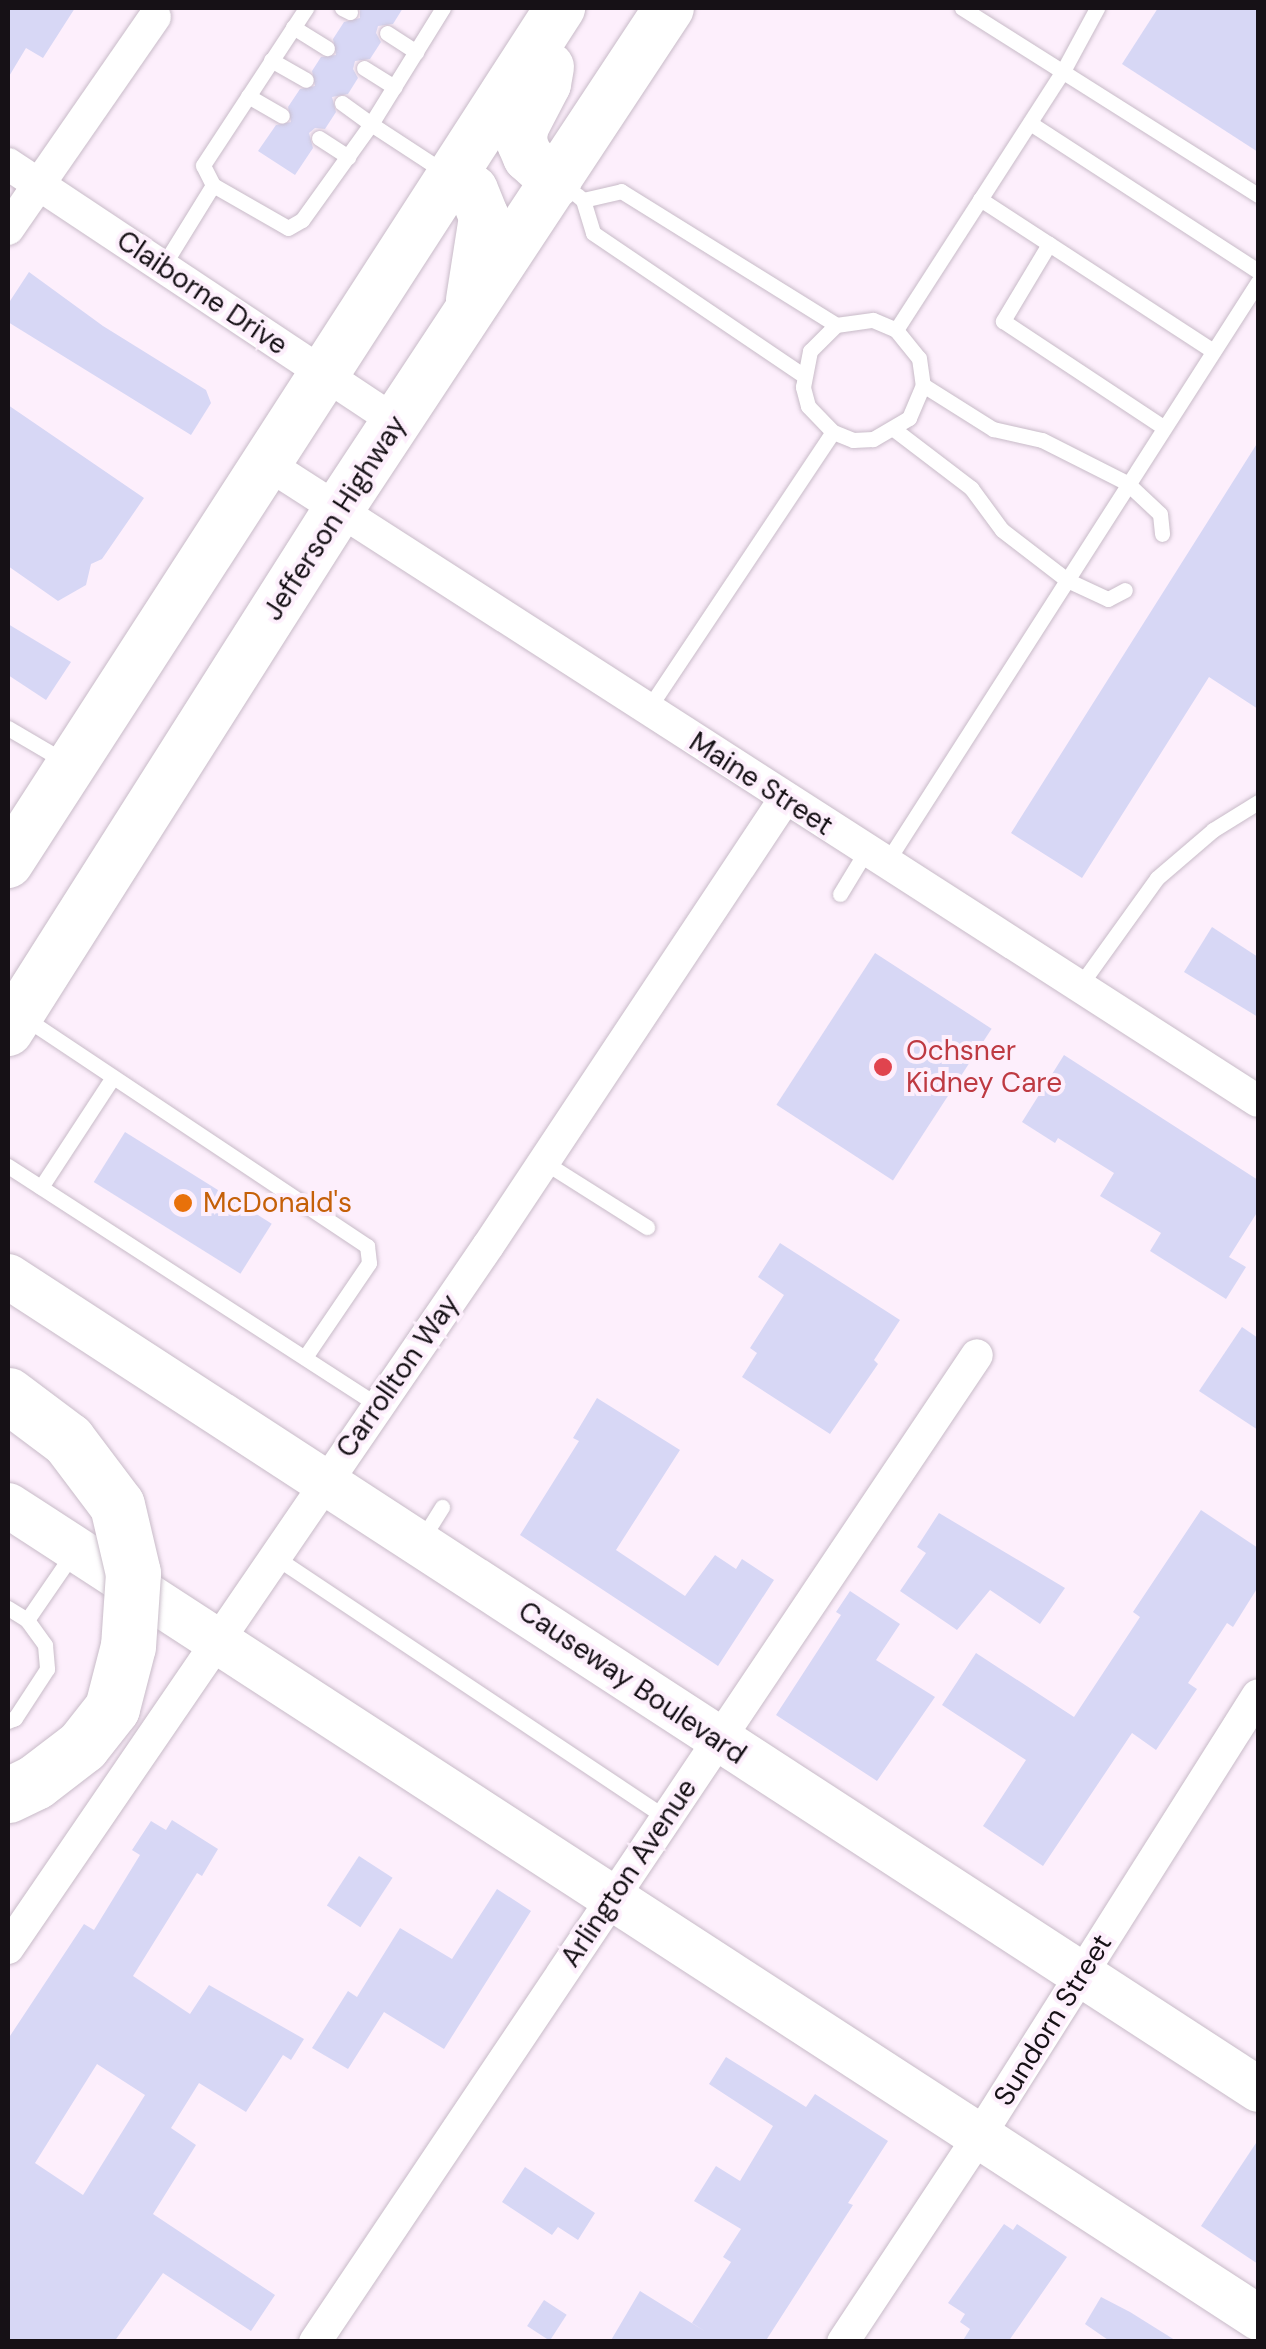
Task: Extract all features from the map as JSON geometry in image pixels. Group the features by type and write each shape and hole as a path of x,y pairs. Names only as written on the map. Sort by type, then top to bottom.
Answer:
{"highway":[{"path":"8,1395 68,1440 117,1505 133,1573 128,1646 112,1708 82,1746 35,1782 8,1796"}],"main road":[{"path":"560,8 546,84 523,128 522,143 528,156 570,191"},
{"path":"8,862 560,8"},
{"name":"Jefferson Highway","path":"13,1023 338,510 469,314 570,191 669,8"},
{"path":"452,176 473,190 484,217 469,314"},
{"name":"Causeway Boulevard","path":"8,1276 326,1480 431,1525 718,1741 1258,2088"},
{"path":"8,1505 1258,2317"}],"street":[{"path":"8,229 155,17"},
{"name":"Claiborne Drive","path":"8,164 397,422"},
{"name":"Maine Street","path":"266,463 784,800 1258,1101"},
{"name":"Carrollton Way","path":"8,1948 544,1162 784,800"},
{"name":"Arlington Avenue","path":"314,2342 977,1355"},
{"name":"Sundorn Street","path":"843,2342 980,2135 1258,1695"}],"lane":[{"path":"306,8 204,165 213,184 288,228 302,220 372,124 440,13 421,8"},
{"path":"962,8 1258,195"},
{"path":"896,330 1063,72 1097,8"},
{"path":"293,26 327,48"},
{"path":"387,33 416,52"},
{"path":"271,60 306,80"},
{"path":"364,68 394,87"},
{"path":"248,96 282,116"},
{"path":"342,103 452,176"},
{"path":"1030,123 1258,271"},
{"path":"319,138 348,157"},
{"path":"163,266 213,184"},
{"path":"803,374 593,233 570,191 622,191 836,325"},
{"path":"980,199 1213,351"},
{"path":"1049,244 1004,321 1162,426"},
{"path":"840,894 876,857 1067,580 1162,426 1258,282"},
{"path":"873,320 896,330 919,358 923,386 909,418 895,430 874,439 852,440 833,432 808,406 803,374 810,351 836,325 873,320"},
{"path":"923,386 993,429 1042,440 1127,483 1160,514 1162,534"},
{"path":"895,430 971,488 1002,530 1067,580 1108,598 1125,590"},
{"path":"648,710 833,432"},
{"path":"8,728 70,765"},
{"path":"1078,988 1157,878 1213,830 1258,802"},
{"path":"13,1023 112,1077 366,1246 369,1262 305,1357"},
{"path":"41,1187 112,1077"},
{"path":"544,1162 647,1227"},
{"path":"8,1166 377,1405"},
{"path":"28,1620 75,1550"},
{"path":"275,1556 667,1818"},
{"path":"8,1608 28,1620 45,1645 47,1669 15,1718 8,1721"}],"building":[{"path":"8,8 75,8 43,58 26,48 8,78"},
{"path":"360,8 403,8 393,24 378,26 376,33 381,42 370,59 355,61 353,69 358,78 348,94 332,97 336,112 325,129 315,128 309,133 313,148 295,175 258,151 276,125 291,122 288,107 300,89 315,86 312,71 321,57 336,55 333,39 344,22 360,18"},
{"path":"1158,8 1258,8 1258,152 1122,64"},
{"path":"29,272 103,326 206,390 211,403 191,435 8,322 8,304"},
{"path":"8,405 144,498 102,559 91,564 86,585 58,601 8,566"},
{"path":"1258,442 1258,709 1209,677 1082,878 1011,833"},
{"path":"8,624 71,662 46,700 8,675"},
{"path":"1212,927 1258,957 1258,1017 1184,972"},
{"name":"Ochsner Kidney Care","path":"875,953 992,1029 893,1181 776,1105"},
{"path":"1064,1055 1258,1180 1258,1211 1229,1257 1246,1267 1226,1299 1150,1251 1161,1233 1100,1196 1114,1173 1058,1138 1055,1143 1022,1122"},
{"name":"McDonald's","path":"125,1132 272,1224 240,1274 94,1182"},
{"path":"780,1243 900,1320 874,1360 878,1364 830,1434 742,1377 757,1353 750,1348 784,1295 758,1277"},
{"path":"1242,1327 1258,1338 1258,1430 1199,1391"},
{"path":"597,1398 680,1450 616,1550 685,1596 715,1555 736,1569 742,1559 774,1580 718,1666 520,1535 579,1441 573,1438"},
{"path":"1201,1510 1258,1548 1258,1587 1233,1627 1227,1623 1188,1683 1197,1689 1156,1750 1132,1733 1043,1866 983,1826 1026,1760 942,1705 976,1653 1074,1717 1140,1617 1133,1612"},
{"path":"939,1513 1065,1588 1040,1624 990,1590 957,1630 900,1591 926,1553 917,1547"},
{"path":"850,1591 900,1624 876,1660 935,1697 877,1781 776,1715 841,1615 836,1612"},
{"path":"172,1820 218,1849 202,1876 197,1873 133,1976 190,2014 209,1985 304,2039 291,2060 283,2055 246,2112 199,2083 171,2128 196,2145 153,2214 275,2295 251,2331 163,2273 114,2342 8,2342 8,2039 84,1924 94,1930 140,1855 132,1850 151,1821 166,1830","holes":["97,2064 145,2095 83,2195 35,2163"]},
{"path":"359,1856 393,1878 360,1927 327,1905"},
{"path":"497,1889 531,1911 444,2049 384,2012 348,2069 312,2048 348,1991 357,1997 400,1928 452,1959"},
{"path":"726,2057 806,2107 815,2094 888,2141 848,2203 853,2205 765,2342 610,2342 640,2291 706,2332 692,2323 731,2262 723,2257 741,2229 694,2201 716,2166 740,2181 773,2126 709,2084"},
{"path":"1258,2140 1258,2264 1201,2226"},
{"path":"525,2167 595,2213 578,2240 558,2227 552,2235 502,2202"},
{"path":"1004,2224 1013,2230 1017,2224 1067,2257 1008,2342 962,2342 970,2329 960,2322 965,2314 948,2303"},
{"path":"1101,2297 1178,2342 1111,2342 1085,2324"},
{"path":"544,2300 567,2315 550,2341 527,2326"}],"place":[{"name":"Ochsner Kidney Care","path":"883,1067"},
{"name":"McDonald's","path":"183,1203"}]}
